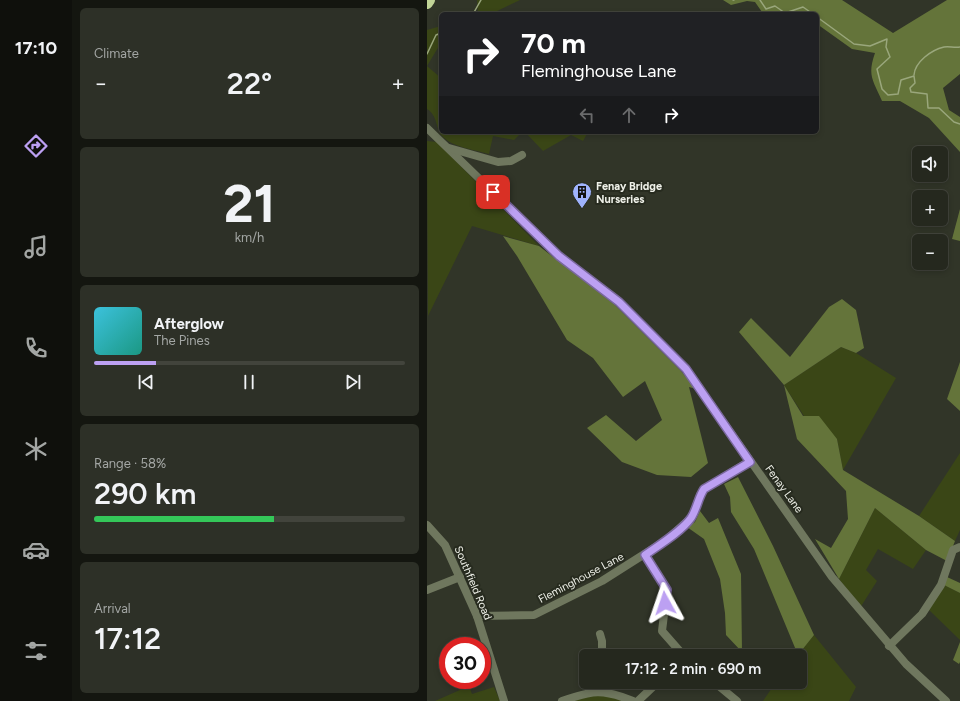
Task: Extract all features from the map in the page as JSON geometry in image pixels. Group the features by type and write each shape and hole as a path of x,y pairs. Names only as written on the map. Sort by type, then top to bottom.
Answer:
{"street":[{"name":"Fenay Lane","path":"427,128 559,256 619,302 686,369 750,462 765,478 832,577 905,664 946,701"},
{"path":"448,148 498,162 511,161 523,155"},
{"name":"Fleminghouse Lane","path":"477,616 534,615 602,581 665,541 692,517 700,495 704,489 750,462"},
{"name":"Southfield Road","path":"427,525 445,544 460,577 477,616 504,701"},
{"path":"889,646 922,614 941,585 953,550 960,547"},
{"path":"645,555 667,590 662,631 678,649"},
{"path":"427,590 460,577"},
{"path":"600,634 602,649"},
{"path":"638,701 651,689"},
{"path":"722,689 737,701"},
{"path":"568,700 599,691 628,700"}],"green space":[{"path":"477,0 520,0 495,12 478,12"},
{"path":"723,0 842,0 893,33 947,0 960,0 960,74 943,88 949,110 960,117 960,152 929,118 900,101 882,101 871,73 875,53 852,49 819,25 819,12 762,12 755,2 747,1 731,5"},
{"path":"439,27 439,46 427,66 427,30"},
{"path":"427,66 439,76 439,130 435,118 427,109"},
{"path":"441,134 520,134 514,140 493,136 489,154 464,148 446,140"},
{"path":"527,134 587,134 583,141 571,135 543,151"},
{"path":"427,141 437,142 539,246 472,226 428,316"},
{"path":"960,209 960,241 952,239"},
{"path":"503,236 539,246 615,305 681,371 696,389 689,387 708,463 691,477 657,475 622,462 587,428 606,415 636,441 662,420 645,381 623,397 593,358 567,340 517,256"},
{"path":"842,299 856,310 864,348 856,353 841,347 784,385 739,332 751,318 790,357 829,307"},
{"path":"841,347 856,353 896,378 843,470 837,439 804,416 784,385"},
{"path":"960,362 960,411 947,399"},
{"path":"784,385 803,416 819,416 837,439 843,470 919,516 955,541 947,561 926,550 875,508 839,579 815,539 831,548 848,519 846,491 797,439"},
{"path":"960,453 960,530 955,541 919,516"},
{"path":"738,477 773,546 814,635 803,649 796,649 754,549 731,512 730,497 724,484"},
{"path":"875,508 926,550 913,569 878,549 866,570 877,581 860,608 839,579"},
{"path":"700,511 709,523 718,518 741,574 742,649 739,649 726,635 725,613 720,579 704,539 687,527 695,522"},
{"path":"947,577 960,583 960,593 944,585"},
{"path":"944,585 960,593 960,640 928,609"},
{"path":"814,635 856,687 849,701 763,701 771,689 807,689 807,649 803,649"},
{"path":"960,642 960,662 959,664 953,660"},
{"path":"494,687 500,701 435,701 462,689 470,689 472,694"},
{"path":"599,691 625,701 572,701"}],"waterway":[{"path":"474,12 481,0"},
{"path":"760,0 766,9 775,6 784,12"},
{"path":"788,12 803,7 810,12"},
{"path":"819,18 854,44 870,46 887,39 886,47 890,57 877,69 882,89 888,95 898,94 901,80 914,76 915,83 910,88 911,92 927,94 928,108 939,108 954,122 960,124"},
{"path":"427,54 436,35 439,34"},
{"path":"914,75 917,66 929,54 944,47 960,47"}],"place":[{"name":"Fenay Bridge Nurseries","path":"582,209"}],"route":[{"path":"493,192 559,256 619,302 686,369 750,462 704,489 700,495 692,517 665,541 645,555 667,590 665,603"}]}
